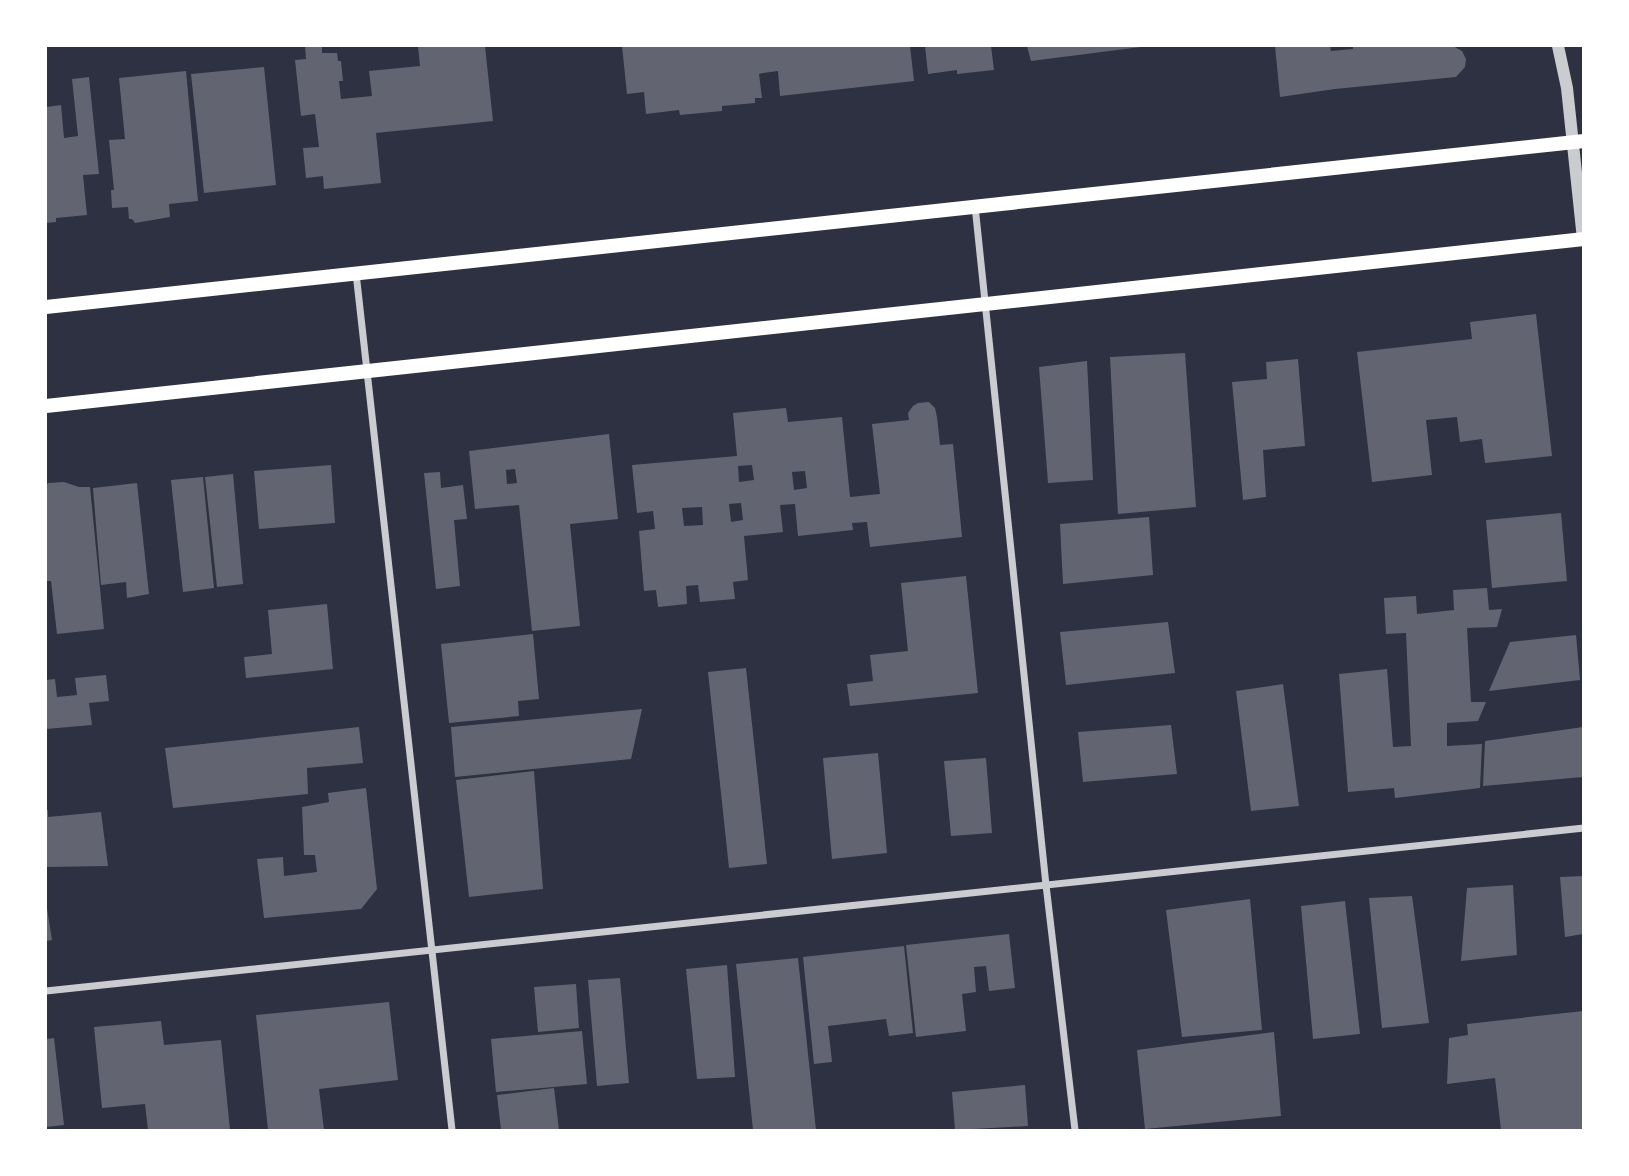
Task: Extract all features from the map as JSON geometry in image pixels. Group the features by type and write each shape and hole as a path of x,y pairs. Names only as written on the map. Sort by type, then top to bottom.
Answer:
{"main road":[{"path":"46,307 1578,141"},
{"path":"46,406 1584,240"}],"street":[{"path":"1558,46 1578,141 1584,240"},
{"path":"975,206 1046,885 1075,1130"},
{"path":"356,273 452,1130"},
{"path":"46,991 1584,828"}],"building":[{"path":"305,46 322,46 322,53 337,53 338,61 341,61 343,81 339,81 341,99 372,96 369,71 420,66 418,46 485,46 493,121 376,133 381,183 324,189 323,176 306,178 303,148 319,147 315,114 301,116 295,60 306,59"},
{"path":"622,46 910,46 914,81 780,96 778,71 759,74 762,98 755,98 755,103 722,106 722,111 680,115 679,110 646,114 644,92 627,94"},
{"path":"925,46 991,46 994,70 957,74 957,70 928,74"},
{"path":"1027,46 1141,46 1141,47 1031,61"},
{"path":"1275,46 1330,46 1331,51 1353,49 1353,46 1453,46 1462,51 1466,59 1465,67 1456,77 1280,97"},
{"path":"264,67 276,185 204,193 191,74"},
{"path":"186,71 198,201 169,204 170,217 135,223 129,219 128,207 112,208 111,190 114,190 109,140 125,139 119,78"},
{"path":"89,77 99,174 83,175 87,215 56,218 56,222 46,223 46,107 61,105 64,138 78,136 72,79"},
{"path":"1536,314 1552,456 1485,463 1482,439 1460,442 1457,417 1426,420 1432,475 1372,482 1357,352 1472,339 1470,322"},
{"path":"1185,353 1196,507 1118,514 1110,357"},
{"path":"1298,359 1305,446 1263,450 1266,497 1243,500 1232,382 1267,379 1266,362"},
{"path":"1087,361 1093,480 1048,483 1039,367"},
{"path":"929,402 935,408 940,445 953,444 962,537 870,547 867,522 852,523 853,530 798,536 795,504 780,505 783,532 744,536 748,580 733,582 735,599 700,602 698,585 686,586 687,604 658,607 656,590 644,591 639,531 655,529 653,511 637,513 632,465 737,456 733,413 786,408 788,422 842,417 850,497 880,494 872,424 909,420 908,413 918,403","holes":["752,465 754,480 739,482 738,466","805,471 807,488 794,490 792,472","741,503 743,520 731,522 729,504","702,507 703,525 684,526 682,508"]},
{"path":"609,434 618,519 570,524 580,626 532,631 519,505 475,509 469,451","holes":["515,469 517,483 507,484 506,470"]},
{"path":"331,465 335,523 259,529 254,471"},
{"path":"440,472 441,488 463,485 467,519 454,520 460,586 436,589 424,473"},
{"path":"233,474 243,584 217,587 205,477"},
{"path":"203,477 214,588 183,592 171,480"},
{"path":"64,482 90,487 104,629 57,634 51,581 46,581 46,486 48,483"},
{"path":"137,483 149,594 127,598 126,582 101,585 93,488"},
{"path":"1561,513 1567,581 1492,588 1486,520"},
{"path":"1149,517 1153,575 1063,584 1060,524"},
{"path":"966,576 978,693 850,706 847,684 873,681 870,655 908,651 901,583"},
{"path":"1487,588 1489,610 1502,609 1497,627 1467,628 1471,702 1486,702 1478,721 1447,723 1447,746 1482,744 1480,788 1395,798 1394,788 1348,792 1339,674 1387,669 1393,747 1411,746 1406,633 1386,634 1384,598 1416,596 1417,614 1454,610 1453,590"},
{"path":"327,604 333,669 246,678 244,657 272,654 268,610"},
{"path":"1168,622 1175,673 1066,685 1060,632"},
{"path":"533,634 539,699 518,701 519,716 449,723 441,644"},
{"path":"1576,635 1580,680 1489,691 1510,642"},
{"path":"746,668 767,864 729,868 708,672"},
{"path":"106,675 109,701 89,703 92,725 46,729 46,680 55,679 57,697 77,695 75,678"},
{"path":"1283,684 1299,806 1251,811 1236,691"},
{"path":"642,709 631,759 455,777 451,727"},
{"path":"1171,725 1177,774 1083,782 1078,732"},
{"path":"359,727 363,763 307,768 308,794 173,808 165,748"},
{"path":"1583,727 1583,777 1483,786 1485,741"},
{"path":"878,753 887,853 832,859 823,758"},
{"path":"986,758 992,833 951,836 944,761"},
{"path":"534,771 543,889 469,897 456,780"},
{"path":"366,788 377,889 361,909 264,918 257,859 283,857 284,876 317,872 315,855 304,855 302,807 329,802 328,793"},
{"path":"46,810 48,817 101,812 108,866 46,867"},
{"path":"1583,876 1583,934 1565,937 1560,877"},
{"path":"1513,885 1517,955 1461,961 1467,888"},
{"path":"1412,896 1429,1023 1382,1028 1369,898"},
{"path":"1250,899 1262,1030 1182,1037 1166,910"},
{"path":"1345,901 1360,1034 1313,1039 1301,906"},
{"path":"46,902 52,940 46,941"},
{"path":"1009,934 1015,988 989,991 986,966 974,967 976,992 962,994 966,1031 916,1037 906,945"},
{"path":"904,946 913,1033 889,1036 886,1019 828,1026 832,1062 814,1064 803,957"},
{"path":"798,958 816,1130 753,1130 736,964"},
{"path":"727,965 735,1077 697,1079 686,969"},
{"path":"620,978 629,1083 597,1086 588,980"},
{"path":"576,984 579,1028 538,1032 534,987"},
{"path":"389,1002 398,1080 319,1089 324,1130 268,1130 256,1015"},
{"path":"1583,1011 1583,1130 1501,1130 1495,1078 1447,1084 1449,1038 1468,1035 1467,1024"},
{"path":"161,1021 164,1045 221,1040 230,1130 148,1130 145,1104 102,1108 94,1027"},
{"path":"582,1031 587,1084 496,1092 491,1039"},
{"path":"1274,1032 1281,1116 1145,1129 1137,1050"},
{"path":"54,1038 64,1125 46,1127 46,1039"},
{"path":"1025,1085 1028,1126 955,1130 952,1092"},
{"path":"554,1088 559,1130 501,1130 497,1095"}]}
